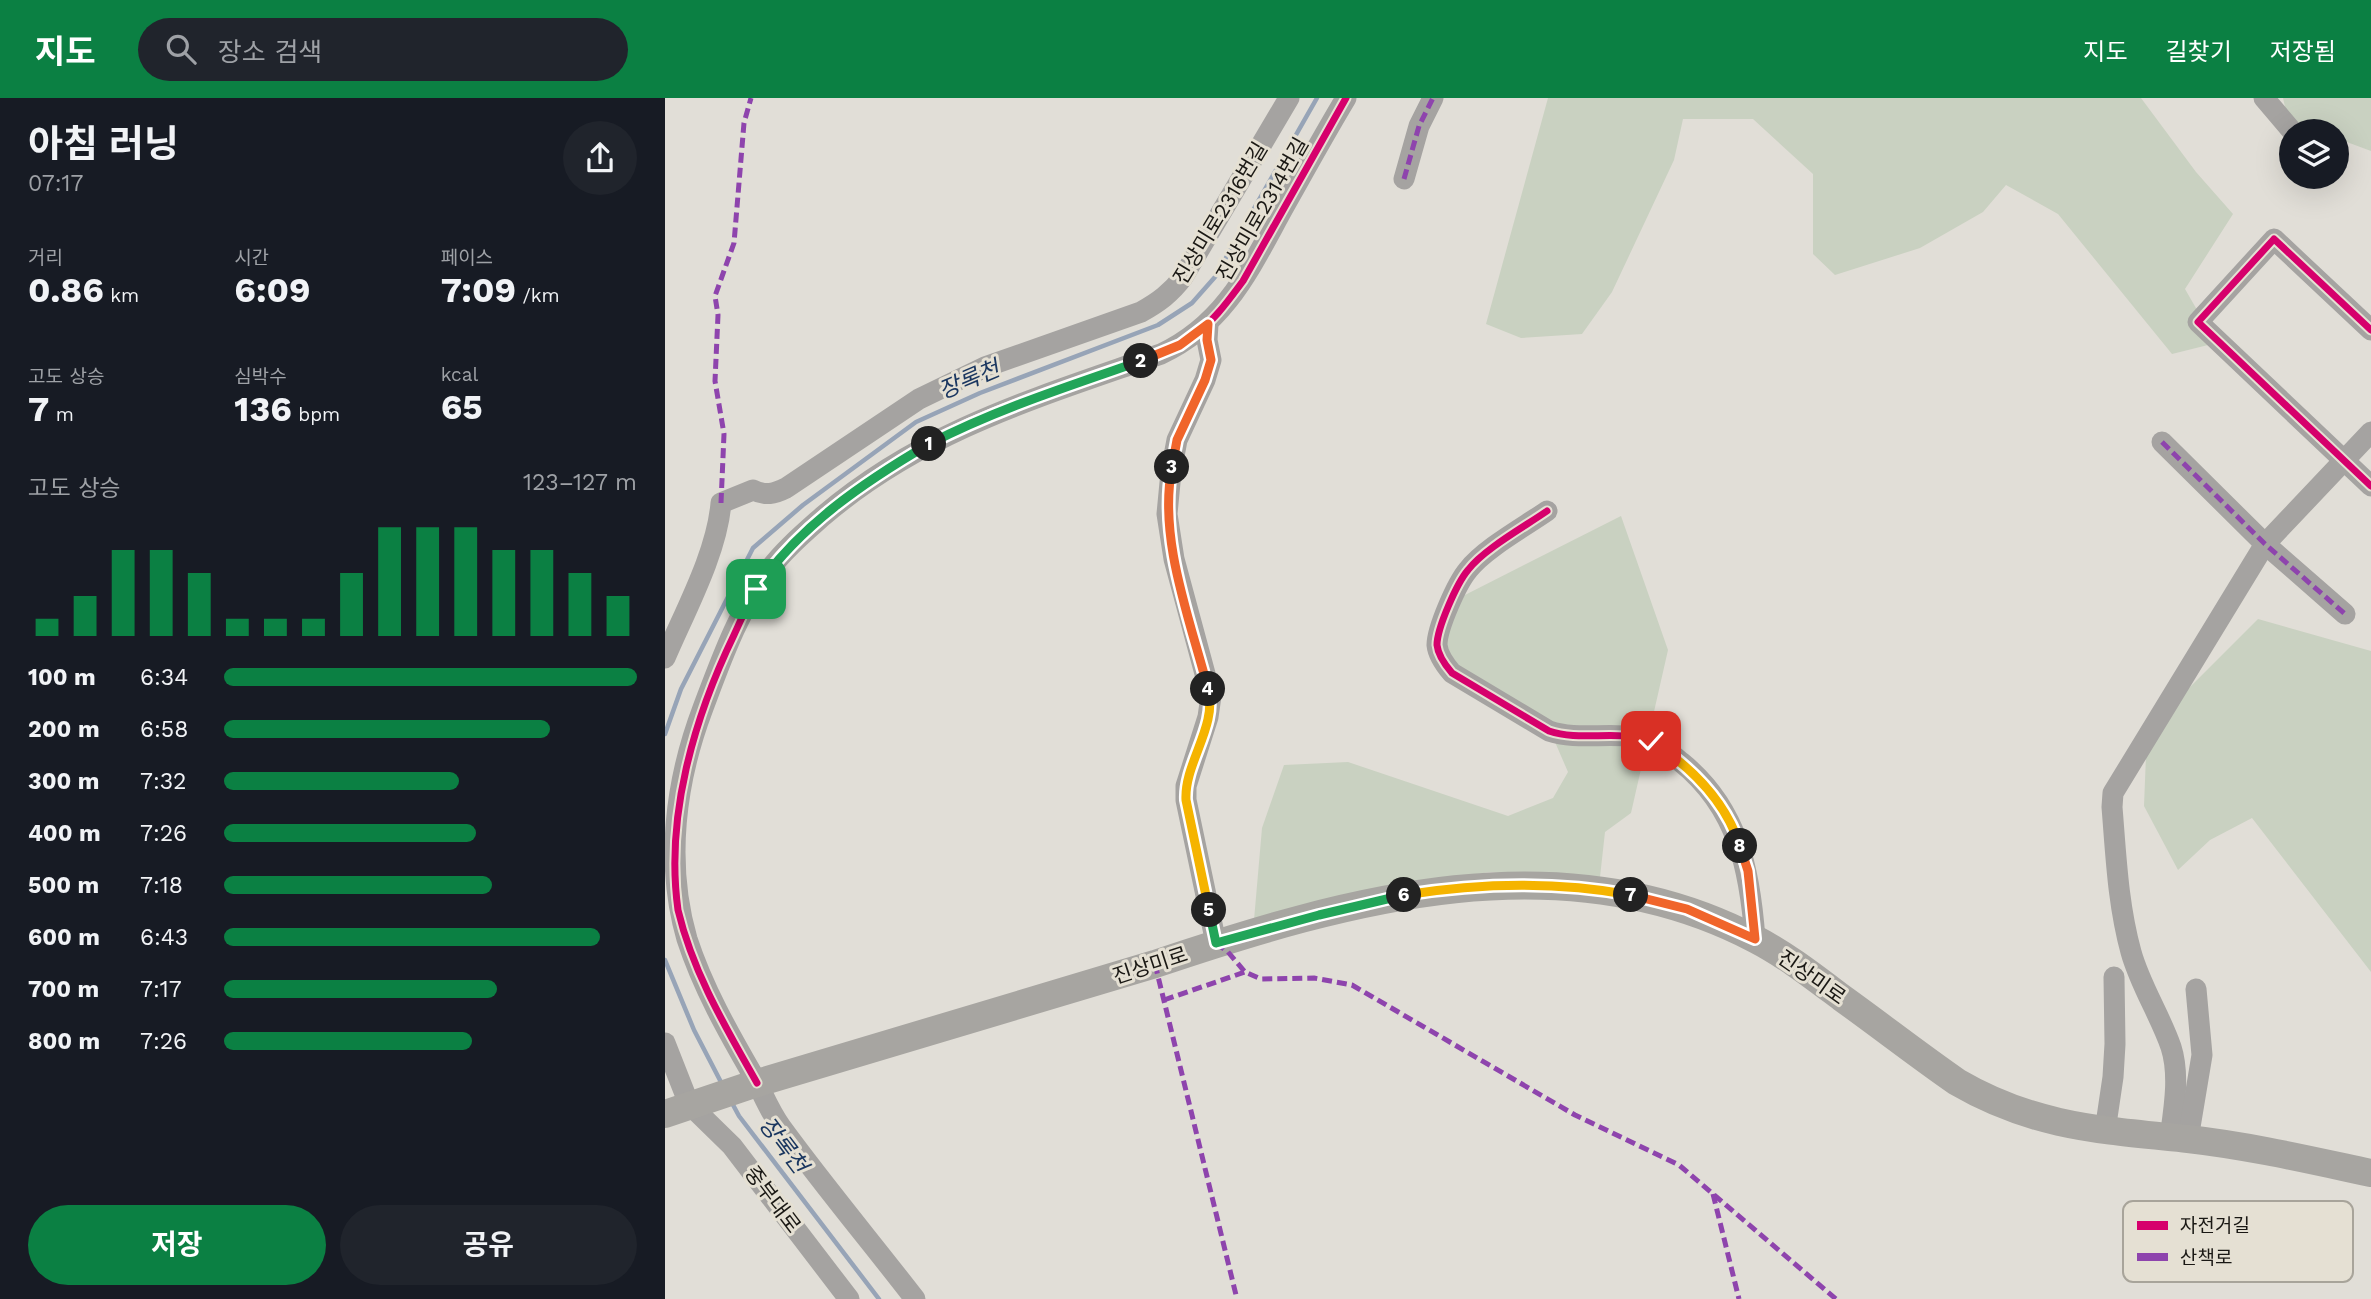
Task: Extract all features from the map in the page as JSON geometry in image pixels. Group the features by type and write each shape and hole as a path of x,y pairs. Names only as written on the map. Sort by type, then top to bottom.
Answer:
{"main road":[{"name":"진상미로","path":"685,1106 1142,968 1216,943 1319,915 1407,894 1505,885 1587,888 1653,899 1687,909 1755,939 1789,959 1926,1060 1982,1096 2039,1118 2105,1130 2299,1156 2371,1173"}],"street":[{"name":"진상미로2316번길","path":"665,658 712,547 719,526 721,503 753,490 762,495 774,494 919,399 985,368 1141,312 1159,303 1183,277 1289,98"},
{"name":"진상미로2314번길","path":"915,1299 779,1124 754,1084 693,959 678,908 673,845 686,754 721,661 756,589 785,551 859,488 927,445 1009,407 1161,354 1180,345 1208,324 1243,281 1346,98"},
{"path":"1404,179 1419,126 1433,98"},
{"path":"2264,98 2282,119"},
{"path":"2371,331 2274,239 2198,322 2371,486"},
{"path":"1208,324 1207,340 1211,360 1205,380 1177,440 1167,514 1174,559 1210,696 1208,718 1186,786 1186,800 1216,943"},
{"path":"2179,1138 2171,1048 2131,956 2125,927 2112,807 2113,793 2265,544 2371,432"},
{"path":"2162,442 2265,544 2345,614"},
{"path":"1547,511 1467,570 1439,629 1437,647 1444,663 1452,673 1549,731 1563,736 1627,736 1651,741 1694,773 1718,804 1738,840 1748,871 1755,939"},
{"path":"2105,1130 2115,1044 2114,977"},
{"path":"2179,1138 2202,1055 2196,989"},
{"path":"665,1043 685,1106"},
{"name":"중부대로","path":"685,1106 732,1146 849,1299"}],"green space":[{"path":"1548,98 2141,98 2196,172 2233,214 2185,289 2216,343 2172,354 2058,214 2006,185 1983,212 1920,248 1835,275 1813,254 1813,174 1753,119 1683,119 1674,160 1612,292 1582,334 1521,338 1486,324"},
{"path":"2283,98 2371,98 2371,151 2349,143 2349,119 2288,119"},
{"path":"1621,516 1668,650 1631,813 1605,832 1600,877 1490,872 1389,887 1254,920 1262,828 1284,765 1348,762 1508,816 1553,798 1568,772 1545,719 1450,663 1445,636 1461,597"},
{"path":"2258,619 2371,651 2371,972 2252,818 2210,840 2178,870 2144,806 2147,730"}],"waterway":[{"name":"장록천","path":"665,734 681,689 753,548 803,505 916,422 980,393 1158,325 1192,303 1215,277 1317,98"},
{"name":"장록천","path":"665,960 694,1030 723,1086"},
{"name":"장록천","path":"732,1103 739,1116 879,1299"}],"marked path":[{"path":"721,503 724,434 715,381 718,315 715,296 734,243 744,123 751,98"},
{"path":"1404,179 1419,126 1433,98"},
{"path":"2162,442 2265,544 2345,614"},
{"path":"1216,943 1228,952 1245,972 1261,979 1314,978 1352,985 1575,1115 1679,1165 1836,1299"},
{"path":"1155,964 1237,1299"},
{"path":"1164,1000 1245,972"},
{"path":"1713,1194 1739,1299"}],"cycle path":[{"path":"757,1083 711,1000 692,956 678,910 675,875 679,804 695,734 720,667 760,582 789,546 832,507 906,457 993,413 1165,352 1201,329 1243,281 1346,98"},
{"path":"2371,330 2274,239 2198,322 2371,486"},
{"path":"1547,511 1494,546 1468,570 1453,595 1440,628 1437,645 1441,656 1452,673 1549,731 1574,736 1612,735 1650,741 1681,762 1716,799 1728,820 1744,865 1755,939"}],"route":[{"path":"756,589 785,551 834,508 859,488 927,445 1009,407 1161,354 1180,345 1208,324 1207,340 1211,360 1205,380 1177,440 1167,514 1174,559 1210,696 1208,718 1186,786 1186,800 1216,943 1407,894 1505,885 1587,888 1653,899 1687,909 1755,939 1748,871 1738,840 1725,814 1694,773 1651,741"}]}
